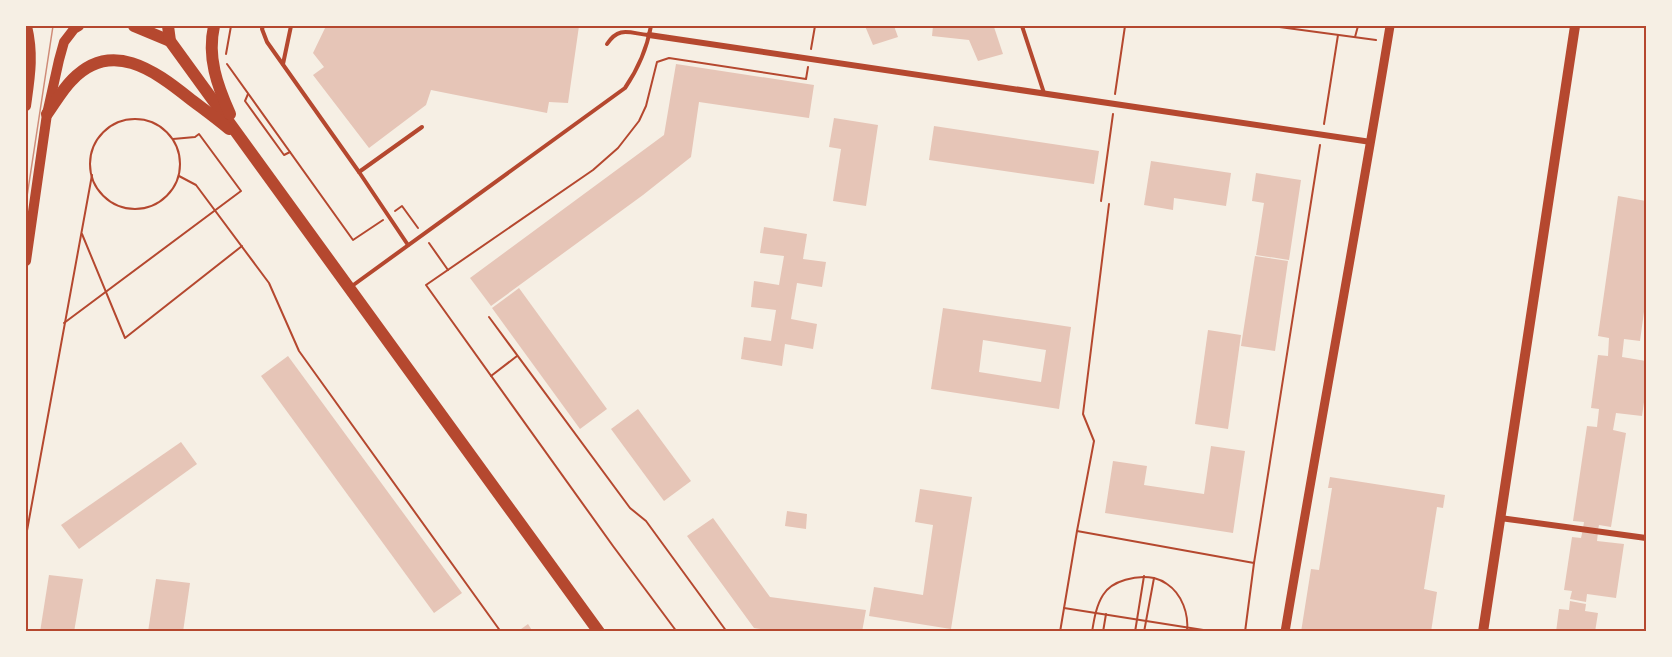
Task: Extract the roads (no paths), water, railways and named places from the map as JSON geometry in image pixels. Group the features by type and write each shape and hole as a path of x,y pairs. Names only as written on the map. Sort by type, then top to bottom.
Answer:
{"main road":[{"path":"26,106 32,69 32,46 27,26"},
{"path":"26,261 48,114 64,42 79,26"},
{"path":"134,26 171,40"},
{"path":"168,26 171,40 239,137 599,632"},
{"path":"214,26 212,56 215,76 239,137"},
{"path":"1483,632 1575,26"},
{"path":"48,114 72,80 87,69 100,62 126,61 140,65 156,74 239,137"}],"street":[{"path":"1285,632 1390,26"},
{"path":"649,35 1371,142"},
{"path":"1500,518 1647,538"}],"lane":[{"path":"263,26 267,42 408,245"},
{"path":"283,64 291,26"},
{"path":"349,288 626,88 639,63 651,26"},
{"path":"1022,26 1044,93"},
{"path":"607,44 617,33 649,35"},
{"path":"359,172 422,127"}],"tram line":[{"path":"26,203 53,26"}]}
